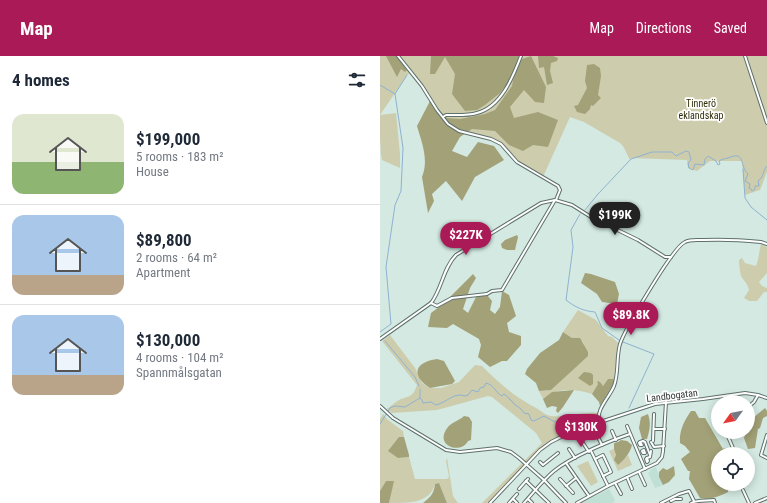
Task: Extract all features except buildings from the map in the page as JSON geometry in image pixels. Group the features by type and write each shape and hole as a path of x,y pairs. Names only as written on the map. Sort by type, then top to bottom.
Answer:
{"street":[{"path":"398,56 422,86 448,124 459,131 494,141 504,146 517,162 558,186 560,189 556,200 502,290 492,291 487,294 452,298 437,306 431,303"},
{"path":"442,117 446,115 477,113 487,108 509,85 521,56"},
{"path":"745,56 767,122"},
{"path":"380,339 431,303 450,262 458,253 541,203 556,200 572,205 591,217 638,240 665,257 671,256"},
{"path":"599,422 598,414 614,386 619,346 622,337 671,256 682,243 690,240 718,239 761,242 767,244"},
{"name":"Landbogatan","path":"490,503 540,450 558,438 599,422 642,407 666,402 703,399 739,393 758,394 767,398"},
{"path":"755,400 758,394"},
{"path":"577,503 608,486 653,466 659,461 663,454 664,446 666,402"},
{"path":"380,406 388,415 446,450 460,452 493,448 502,449 515,455 544,480 566,503"},
{"path":"654,414 652,442 654,447 664,446"},
{"path":"627,426 645,469"},
{"path":"653,429 665,429"},
{"path":"612,431 616,440"},
{"path":"524,503 556,469 575,458 630,434"},
{"path":"767,435 761,455 767,458"},
{"path":"598,437 602,446"},
{"path":"640,442 644,441 650,455"},
{"path":"583,443 595,459 608,486"},
{"path":"569,449 575,458"},
{"path":"647,458 651,451"},
{"path":"540,462 543,465 558,452"},
{"path":"595,459 603,456 606,461 611,472 603,476"},
{"path":"566,463 589,496"},
{"path":"639,472 645,485"},
{"path":"627,477 632,489"},
{"path":"566,486 576,478"},
{"path":"560,479 573,493"},
{"path":"519,489 527,480 549,503"},
{"path":"616,483 621,494"},
{"path":"671,501 688,491 694,501"},
{"path":"743,491 749,503"},
{"path":"509,503 517,494"},
{"path":"755,503 767,498"},
{"path":"513,499 518,503"},
{"path":"528,499 532,503"},
{"path":"662,503 675,499 681,499"},
{"path":"691,503 694,501 699,502 714,500 715,503"}],"shaded area":[{"path":"386,56 396,56 407,70 405,72 401,69 397,77"},
{"path":"431,56 519,56 510,80 500,93 477,110 465,111 452,94 455,74 445,57 435,74 430,74"},
{"path":"531,56 546,87 544,103 535,102 524,90 510,107 514,118 538,112 558,120 548,147 533,145 523,151 509,145 495,131 472,129 460,137 452,151 467,157 478,142 494,146 504,160 475,177 462,201 446,181 432,194 434,201 428,213 422,177 425,158 423,145 417,126 430,101 447,118 460,119 485,114 495,110 512,86 522,59"},
{"path":"538,56 553,56 558,58 557,61 551,63 550,71 553,83 547,85 544,67 539,68"},
{"path":"594,64 600,68 601,76 598,95 601,98 593,106 591,105 590,109 585,114 577,112 574,106 578,105 587,88 585,81 587,65"},
{"path":"517,235 518,237 515,250 507,250 502,248 501,244 505,240"},
{"path":"585,273 615,282 619,294 617,304 602,302 597,294 581,283"},
{"path":"473,274 476,278 470,288 463,309 468,313 477,295 487,295 492,301 490,310 495,314 500,307 502,291 509,295 516,316 507,323 509,332 521,336 521,345 507,361 502,361 490,367 478,357 481,345 479,339 453,324 447,328 428,327 431,313 443,304"},
{"path":"563,332 572,338 580,338 588,352 588,356 551,390 539,391 536,383 525,374 527,369 540,353 559,340"},
{"path":"437,359 444,361 455,381 452,384 430,388 420,378 418,370 424,363"},
{"path":"584,372 591,373 593,375 593,384 590,386 578,378"},
{"path":"608,379 614,379 613,385 600,406 599,402 592,394 598,384 597,381 603,386"},
{"path":"574,390 558,413 556,411 557,407 552,406 547,408 543,399 552,392"},
{"path":"765,408 767,411 767,416 763,418 760,428 758,429 755,448 747,447 744,439 755,439 755,417"},
{"path":"691,411 695,411 699,418 705,418 711,428 711,439 717,439 722,447 711,447 711,491 728,492 714,498 700,498 689,479 690,471 688,471 681,459 690,452 680,443 682,426"},
{"path":"648,414 650,423 649,432 647,439 642,439 639,428 641,417"},
{"path":"464,416 469,417 472,422 471,440 465,445 455,448 446,443 444,434 450,425"},
{"path":"399,437 404,437 409,457 398,458 388,451"},
{"path":"621,440 627,441 632,445 627,456 618,465 614,460 616,455 614,443"},
{"path":"674,466 675,475 669,482 663,485 659,477 659,472 663,468 667,470"},
{"path":"656,467 663,485 655,488 648,473"},
{"path":"386,481 394,481 389,503 380,503 380,491"},
{"path":"439,483 447,503 423,503 432,495 435,484"},
{"path":"609,489 615,500 613,503 581,503"}],"green space":[{"name":"Tinnerö eklandskap","path":"380,56 767,56 767,172 760,190 745,195 742,161 710,161 697,171 688,168 687,160 631,158 630,160 620,143 584,122 570,117 543,177 519,163 504,146 490,139 473,136 445,120 413,75 408,74 380,115"},
{"path":"396,113 400,168 382,160 380,115"},
{"path":"761,244 767,247 767,273 759,282 762,286 767,288 767,292 764,292 757,301 749,301 744,298 749,290 747,284 741,276 739,260 742,258 745,263 756,266"},
{"path":"578,310 596,320 608,336 612,337 618,343 614,379 608,379 603,386 598,384 592,394 567,390 555,392 543,399 539,391 551,390 588,352 584,347 583,342 572,338 563,332"},
{"path":"390,335 415,368 422,383 430,388 441,388 459,382 475,365 482,366 508,390 546,415 557,416 597,413 596,422 557,438 535,453 488,503 482,503 542,443 536,433 492,397 488,396 437,410 392,413 387,409 395,402 411,395 417,385 382,341"},
{"path":"383,414 388,420 403,431 404,437 399,437 398,458 409,457 415,479 447,479 449,477 446,461 447,458 453,496 458,503 447,503 439,483 435,484 429,495 418,501 389,503 393,481 386,481 380,491 380,419"},
{"path":"614,449 616,455 625,458 628,455 632,465 618,471 609,451"},
{"path":"588,461 598,482 591,486 577,466"}],"waterway":[{"path":"395,94 407,75"},
{"path":"380,85 395,94 403,148 401,191 395,205 386,267 391,324 380,332"},
{"path":"585,210 631,159 652,152 672,152 676,156 686,151 689,152 691,160 688,163 689,168 693,170 695,164 704,165 705,159 708,156 716,161 718,165 720,164 719,161 721,160 734,156 740,157 745,171 748,174 745,181 750,184 749,188 752,191 755,189 755,186 759,186 758,181 762,177 767,166"},
{"path":"743,169 745,198 751,207 767,220"},
{"path":"580,214 571,230 573,247 566,300 579,308 595,312 602,328 619,340"},
{"path":"385,341 415,377 419,386"},
{"path":"623,342 654,354 629,408"},
{"path":"380,424 390,408 395,406 405,407 420,398 423,403 431,402 436,405 440,404 457,395 468,395 472,390 478,392 486,383 492,386 502,396 504,394 524,413 529,414 531,420 534,421 544,416 555,422 565,418 571,424 582,418 590,421"},
{"path":"420,389 420,398"}]}
